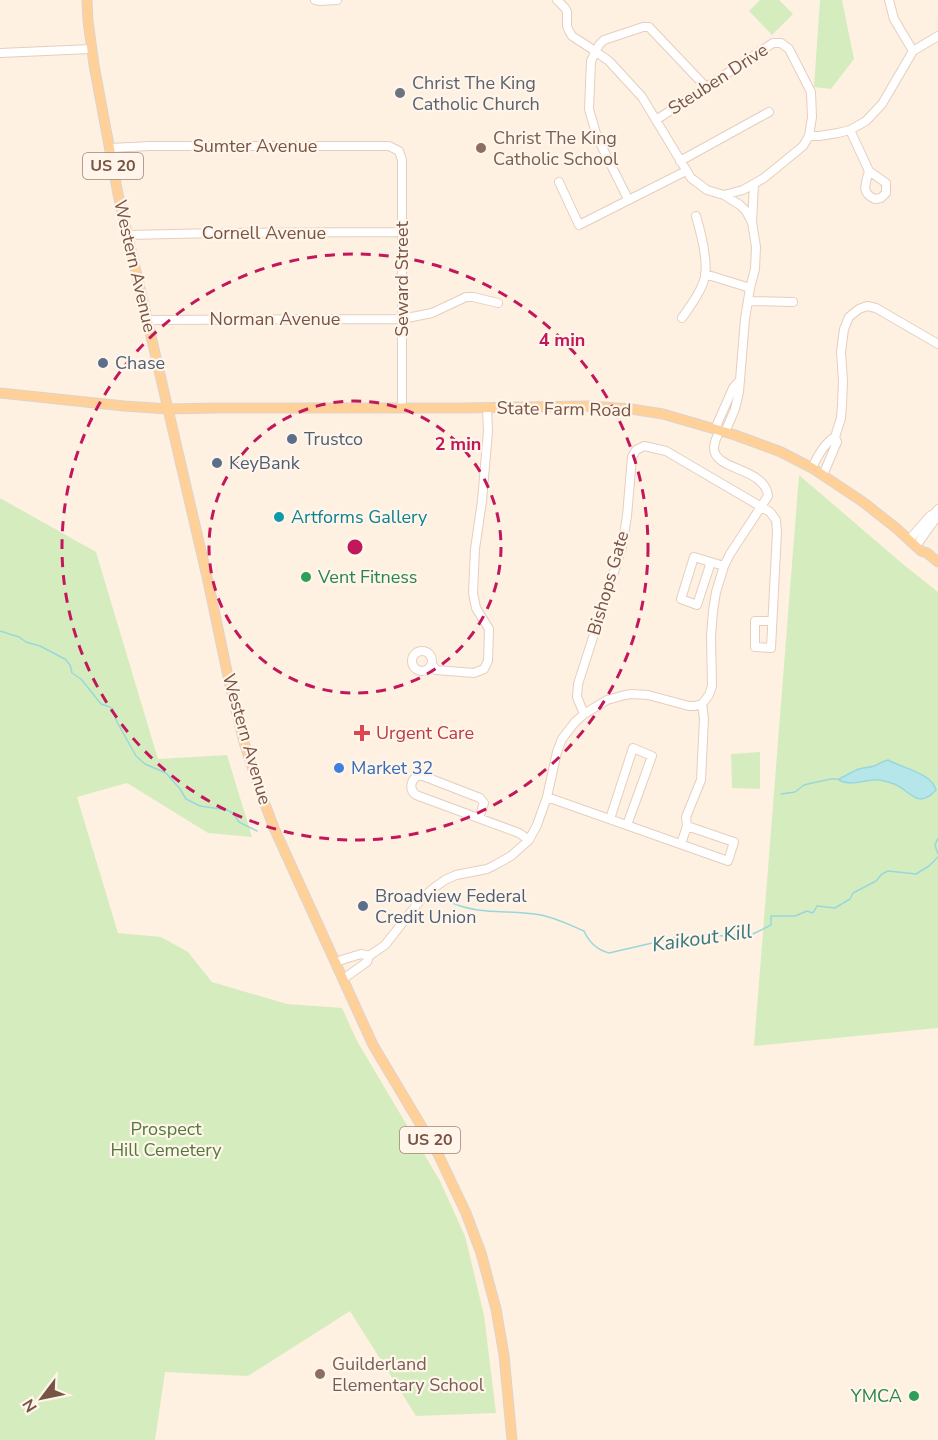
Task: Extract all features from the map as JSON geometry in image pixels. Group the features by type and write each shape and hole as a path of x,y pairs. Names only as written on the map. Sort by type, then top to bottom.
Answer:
{"main road":[{"name":"Western Avenue","path":"87,0 91,49 127,235 244,742 274,828 373,1045 438,1154 466,1213 481,1252 503,1346 512,1440"},
{"name":"State Farm Road","path":"0,393 168,409 600,406 663,414 720,430 781,452 812,468 863,502 938,562"},
{"name":"State Farm Road","path":"916,545 925,559 938,570"}],"street":[{"path":"315,0 337,0"},
{"path":"556,0 566,8 569,31 576,39 609,61 642,97 686,171 707,190 724,195 740,205 752,222"},
{"path":"889,0 894,19 913,51"},
{"path":"628,199 591,119 589,109 591,62 595,51 604,40 649,27 705,86"},
{"path":"724,195 743,190 754,184 803,146 809,136 850,130 866,121 882,104 913,51 938,36"},
{"name":"Steuben Drive","path":"656,120 773,43 780,43 789,50 811,92 812,117 809,136"},
{"path":"0,53 91,49"},
{"path":"680,161 769,112"},
{"path":"850,130 869,171"},
{"name":"Sumter Avenue","path":"110,148 389,146 399,151"},
{"name":"Seward Street","path":"399,151 402,160 402,408"},
{"path":"559,182 579,225 686,171"},
{"path":"343,980 385,945 422,898 444,880 495,866 512,856 530,840 547,797 562,739 574,722 584,714 607,700 625,695 648,695 695,706 702,704 710,694 713,611 716,592 724,566 768,496 763,483 747,472 721,461 715,454 714,445 733,388 740,379 745,319 755,269 756,248 752,222 754,184"},
{"path":"682,318 699,291 705,274 702,235 696,216"},
{"name":"Cornell Avenue","path":"127,235 401,232"},
{"path":"705,274 750,288"},
{"name":"Norman Avenue","path":"147,320 402,319 432,314 466,297 498,303"},
{"path":"748,301 793,302"},
{"path":"823,475 837,442 835,437 842,411 842,337 846,322 854,312 872,306 938,344"},
{"path":"432,664 436,670 474,673 484,669 488,661 489,629 474,604 473,593 475,549 488,431 488,408"},
{"path":"812,468 816,458 835,437"},
{"name":"Bishops Gate","path":"584,714 577,697 578,684 621,547 627,516 632,457 636,450 644,446 666,451 762,507"},
{"path":"762,507 773,515 777,525 772,621"},
{"path":"916,545 930,516 937,511"},
{"path":"711,562 697,605 681,599 694,557 711,562 724,566"},
{"path":"681,844 687,826 686,817 701,780 704,722 702,704"},
{"path":"610,819 633,748 652,756 627,825"},
{"path":"479,818 484,803 480,798 420,775 414,780 411,790 416,795 519,833 530,840"},
{"path":"547,797 728,861 734,842 687,826"},
{"path":"335,962 362,954 369,956"}],"green space":[{"path":"760,0 779,0 793,14 772,35 749,11"},
{"path":"820,0 842,0 854,59 831,89 814,87"},
{"path":"799,475 938,592 938,1028 754,1046"},
{"name":"Prospect Hill Cemetery","path":"0,498 96,552 158,759 227,755 252,837 208,833 127,783 77,797 118,933 161,937 188,952 212,982 287,1004 342,1008 357,1041 440,1181 465,1236 484,1315 496,1413 416,1416 350,1311 248,1376 165,1372 155,1440 0,1440"},
{"path":"760,752 760,789 732,788 731,754"}],"water":[{"path":"888,760 923,775 929,779 936,790 923,799 918,799 897,785 884,781 851,783 839,780 857,770"}],"waterway":[{"name":"Kaikout Kill","path":"0,631 40,646 65,659 72,673 81,679 101,704 113,710 136,756 145,764 166,773 186,799 200,806 227,810 233,813 239,822 257,831"},
{"path":"781,794 795,792 804,785 840,779"},
{"name":"Kaikout Kill","path":"938,838 935,845 938,854"},
{"name":"Kaikout Kill","path":"450,902 484,911 529,913 552,918 584,931 594,945 609,953 674,938 707,934 723,936 753,934 771,925 771,916 795,916 807,911 813,913 817,906 835,908 850,899 853,893 876,881 888,871 916,874 938,857"}],"place":[{"name":"Christ The King Catholic Church","path":"400,93"},
{"name":"Christ The King Catholic School","path":"481,148"},
{"name":"Chase","path":"103,363"},
{"name":"Trustco","path":"292,439"},
{"name":"KeyBank","path":"217,463"},
{"name":"Artforms Gallery","path":"279,517"},
{"name":"Vent Fitness","path":"306,577"},
{"name":"Urgent Care","path":"362,733"},
{"name":"Market 32","path":"339,768"},
{"name":"Broadview Federal Credit Union","path":"363,906"},
{"name":"Guilderland Elementary School","path":"320,1374"},
{"name":"YMCA","path":"914,1396"}]}
